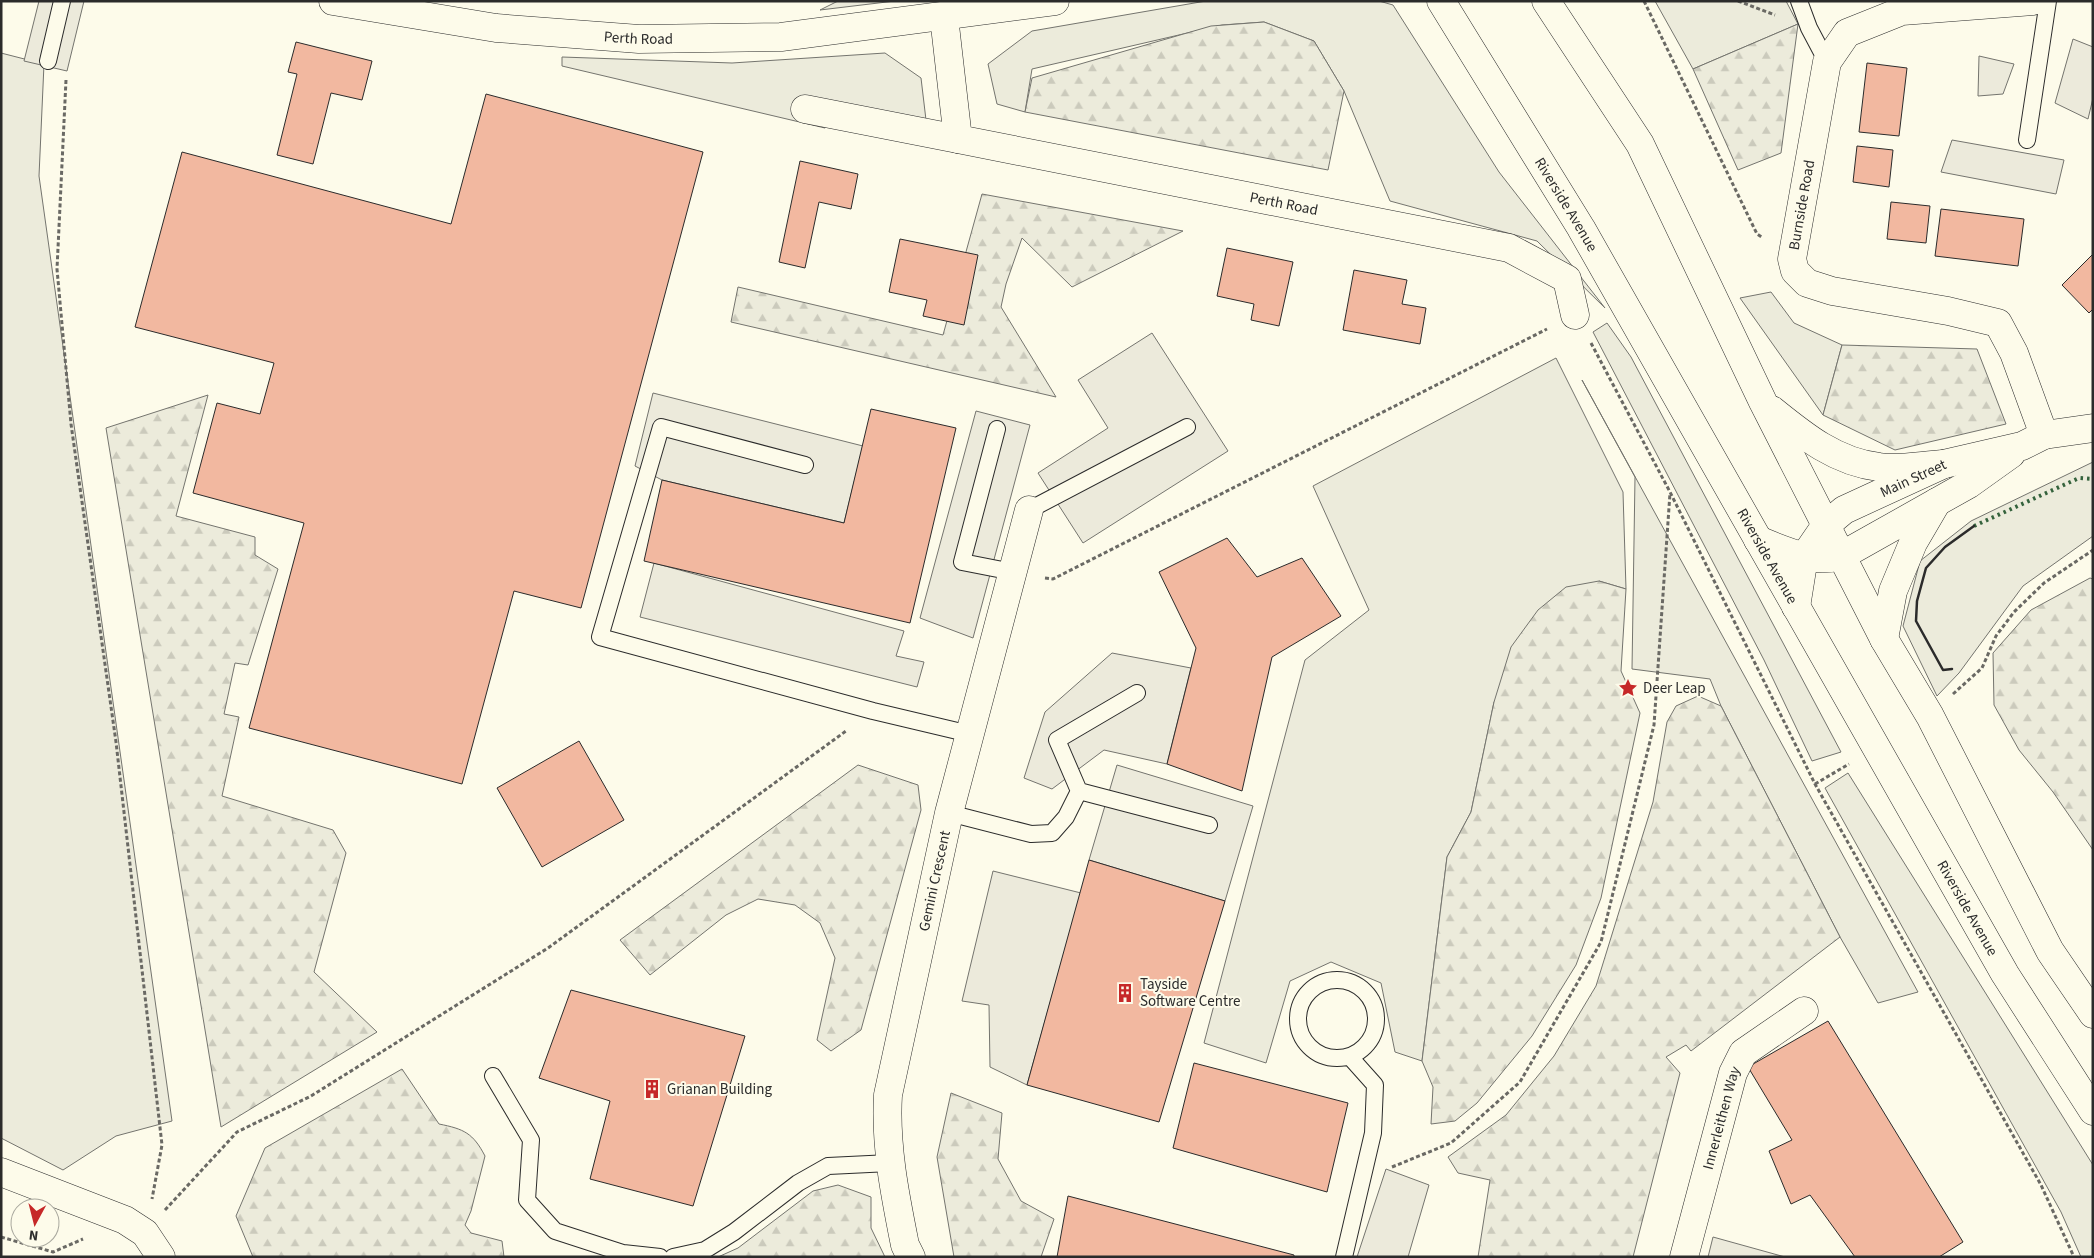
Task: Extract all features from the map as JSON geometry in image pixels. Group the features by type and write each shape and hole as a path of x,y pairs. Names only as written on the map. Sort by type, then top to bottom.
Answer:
{"street":[{"name":"Perth Road","path":"336,2 496,28 639,39 781,37 1056,1"},
{"name":"Riverside Avenue","path":"1441,1 1581,228 2005,974 2093,1110"},
{"path":"1546,1 1640,144 1763,402 1884,639 1930,716 2050,951 2093,1014"},
{"name":"Burnside Road","path":"2033,1 1902,11 1847,33 1827,62 1792,259 1796,271 1808,283 1824,288 1948,311 1998,323 2014,353 2033,441"},
{"path":"944,17 958,139"},
{"name":"Perth Road","path":"806,108 1509,248 1567,279 1575,315"},
{"path":"1763,402 1805,438 1841,458 1879,468 1944,464"},
{"name":"Main Street","path":"1796,607 1804,557 1826,524 1844,510 1944,464 2093,428"},
{"path":"1758,540 1804,557 1826,560 1841,556 1969,484 2033,441"},
{"path":"1884,639 1893,590 1912,543 1937,502"},
{"name":"Gemini Crescent","path":"910,1257 905,1245 890,1163 887,1123 888,1095 949,814 1029,510"},
{"name":"Innerleithen Way","path":"1684,1257 1733,1073 1743,1053 1804,1011"},
{"path":"1,1172 135,1226 161,1257"}],"lane":[{"path":"48,61 62,1"},
{"path":"1799,1 1827,62"},
{"path":"2026,140 2048,1"},
{"path":"805,465 661,427 600,638 873,712 970,734"},
{"path":"1029,510 1188,427"},
{"path":"996,429 962,562 1013,572"},
{"path":"1079,792 1057,740 1137,693"},
{"path":"949,814 1031,834 1052,833 1066,817 1079,792"},
{"path":"1079,792 1209,825"},
{"path":"1330,979 1344,979 1359,985 1369,995 1375,1007 1376,1025 1372,1038 1362,1049 1350,1057 1336,1058 1325,1056 1313,1050 1303,1040 1297,1021 1299,1007 1306,993 1317,984 1330,979"},
{"path":"1344,1257 1373,1133 1375,1085 1350,1057"},
{"path":"493,1076 531,1140 527,1200 555,1231 623,1253 660,1257"},
{"path":"673,1257 705,1250 734,1232 798,1183 828,1166 890,1163"}],"path":[{"path":"1644,1 1757,234 1792,259"},
{"path":"48,61 67,71 57,269 70,414 116,742 162,1145 135,1226"},
{"path":"1013,572 1053,579 1575,315 1670,492 1815,784 2042,1185 2074,1257"},
{"path":"1362,1179 1452,1143 1520,1082 1602,942 1654,725 1670,492"},
{"path":"1930,716 1982,668 1996,636 2014,612 2044,583 2093,550"},
{"path":"1,1237 53,1252 135,1226 237,1132 311,1096 548,948 873,712"},
{"path":"1815,784 1876,747"}],"green space":[{"path":"838,1 895,1 820,10"},
{"path":"1206,1 1379,1 1393,5 1499,172 1605,308 1537,241 1390,201 1344,91 1314,41 1264,22 1222,25 1032,69 1025,112 997,104 988,64 1032,31"},
{"path":"1655,1 1786,1 1798,24 1693,69"},
{"path":"1264,22 1314,41 1344,91 1328,170 1025,112 1032,78 1211,26"},
{"path":"1798,24 1781,153 1738,170 1693,69"},
{"path":"1,53 44,64 39,176 172,1121 116,1136 63,1170 1,1138"},
{"path":"885,53 921,78 926,120 835,103 825,128 562,66 562,57 732,63"},
{"path":"982,194 1183,231 1072,287 1022,238 1006,284 1001,307 1056,397 731,322 738,287 943,335"},
{"path":"1771,292 1794,323 1842,345 1823,415 1740,298"},
{"path":"1607,323 1631,357 1841,752 1812,761 1764,660 1593,332"},
{"path":"1842,345 1977,349 2006,424 1895,450 1823,415"},
{"path":"1556,358 1623,492 1626,589 1599,581 1494,702 1471,812 1447,857 1422,1061 1395,1052 1381,983 1331,962 1290,981 1266,1063 1204,1043 1305,660 1369,610 1313,486"},
{"path":"1582,380 1918,992 1878,1003 1840,937 1721,706 1710,679 1632,669 1635,477"},
{"path":"208,395 176,516 255,537 255,555 278,569 248,665 235,663 224,714 239,717 222,796 333,830 346,853 314,972 377,1032 221,1127 106,428"},
{"path":"2093,462 2093,536 2023,586 1959,673 1937,696 1903,626 1920,561 1971,521"},
{"path":"2090,578 2093,579 2093,850 2053,792 2019,750 1994,705 1993,653 2031,610"},
{"path":"1599,581 1626,589 1621,671 1640,713 1601,898 1576,965 1532,1036 1477,1103 1455,1121 1431,1124 1433,1087 1422,1061 1447,857 1471,812 1494,702 1511,647 1538,610 1566,587"},
{"path":"1698,696 1721,706 1840,937 1691,1051 1686,1045 1666,1057 1680,1073 1633,1257 1478,1257 1490,1180 1458,1173 1448,1157 1506,1115 1554,1056 1596,986 1653,802 1667,722 1676,706"},
{"path":"858,765 918,785 921,810 861,1030 831,1051 817,1040 835,958 820,923 795,905 758,899 726,915 650,975 620,940"},
{"path":"1848,773 2093,1165 2093,1257 2081,1257 2061,1212 1825,788"},
{"path":"402,1069 439,1124 467,1133 481,1148 485,1156 471,1211 465,1225 471,1233 502,1241 504,1257 253,1257 236,1216 265,1148"},
{"path":"951,1093 1002,1113 998,1159 1021,1201 1054,1219 1041,1257 954,1257 937,1157"},
{"path":"838,1185 871,1197 871,1228 885,1257 718,1257 738,1248 813,1191"}],"shaded area":[{"path":"39,1 84,1 67,71 24,61"},
{"path":"2073,39 2093,47 2093,98 2088,119 2055,103"},
{"path":"1979,56 2014,64 2003,94 1978,96"},
{"path":"1952,140 2064,160 2056,194 1941,172"},
{"path":"1152,333 1228,451 1083,543 1038,473 1108,428 1078,380"},
{"path":"653,393 863,446 844,523 662,480 635,466"},
{"path":"976,411 1030,425 973,638 920,618"},
{"path":"654,563 904,631 896,656 924,662 917,687 640,617"},
{"path":"1112,653 1191,668 1167,764 1104,750 1052,789 1024,778 1045,712"},
{"path":"1117,765 1253,806 1225,901 1089,860"},
{"path":"993,871 1081,893 1027,1085 990,1067 989,1005 962,1001"},
{"path":"1386,1169 1429,1185 1408,1257 1357,1257"},
{"path":"1713,1237 1785,1257 1708,1257"}],"building":[{"path":"296,42 372,61 362,100 331,93 313,164 277,155 297,74 288,72"},
{"path":"1867,63 1907,68 1899,136 1859,132"},
{"path":"486,94 703,152 581,608 514,591 462,784 249,728 304,523 193,493 217,403 260,414 274,363 135,327 182,152 451,224"},
{"path":"1857,146 1893,150 1889,187 1853,182"},
{"path":"800,161 858,174 851,209 819,202 805,268 779,262"},
{"path":"1891,202 1930,206 1926,243 1887,239"},
{"path":"1941,209 2024,219 2018,266 1935,256"},
{"path":"900,239 978,255 964,325 923,316 927,300 889,292"},
{"path":"1227,248 1293,262 1279,326 1251,320 1254,304 1217,296"},
{"path":"2093,254 2093,309 2089,313 2062,285"},
{"path":"1354,270 1407,280 1402,304 1426,308 1420,344 1343,330"},
{"path":"871,409 956,428 910,623 644,561 662,480 844,523"},
{"path":"1227,538 1257,577 1302,558 1341,616 1272,657 1242,791 1167,764 1196,648 1159,572"},
{"path":"579,741 624,820 542,867 497,788"},
{"name":"Tayside Software Centre","path":"1089,860 1225,901 1159,1122 1027,1085"},
{"name":"Grianan Building","path":"571,990 745,1036 693,1206 590,1179 610,1101 539,1078"},
{"path":"1828,1021 1963,1242 1939,1257 1855,1257 1810,1195 1791,1204 1769,1151 1792,1140 1748,1067"},
{"path":"1194,1063 1348,1103 1327,1192 1173,1148"},
{"path":"1068,1196 1294,1255 1294,1257 1057,1257"}],"hedge":[{"path":"1974,526 2079,478 2093,479"}],"wall":[{"path":"1952,669 1943,670 1916,621 1917,601 1926,568 1945,547 1974,526"}],"place":[{"name":"Deer Leap","path":"1628,688"},
{"name":"Tayside Software Centre","path":"1125,993"},
{"name":"Grianan Building","path":"652,1089"}]}
